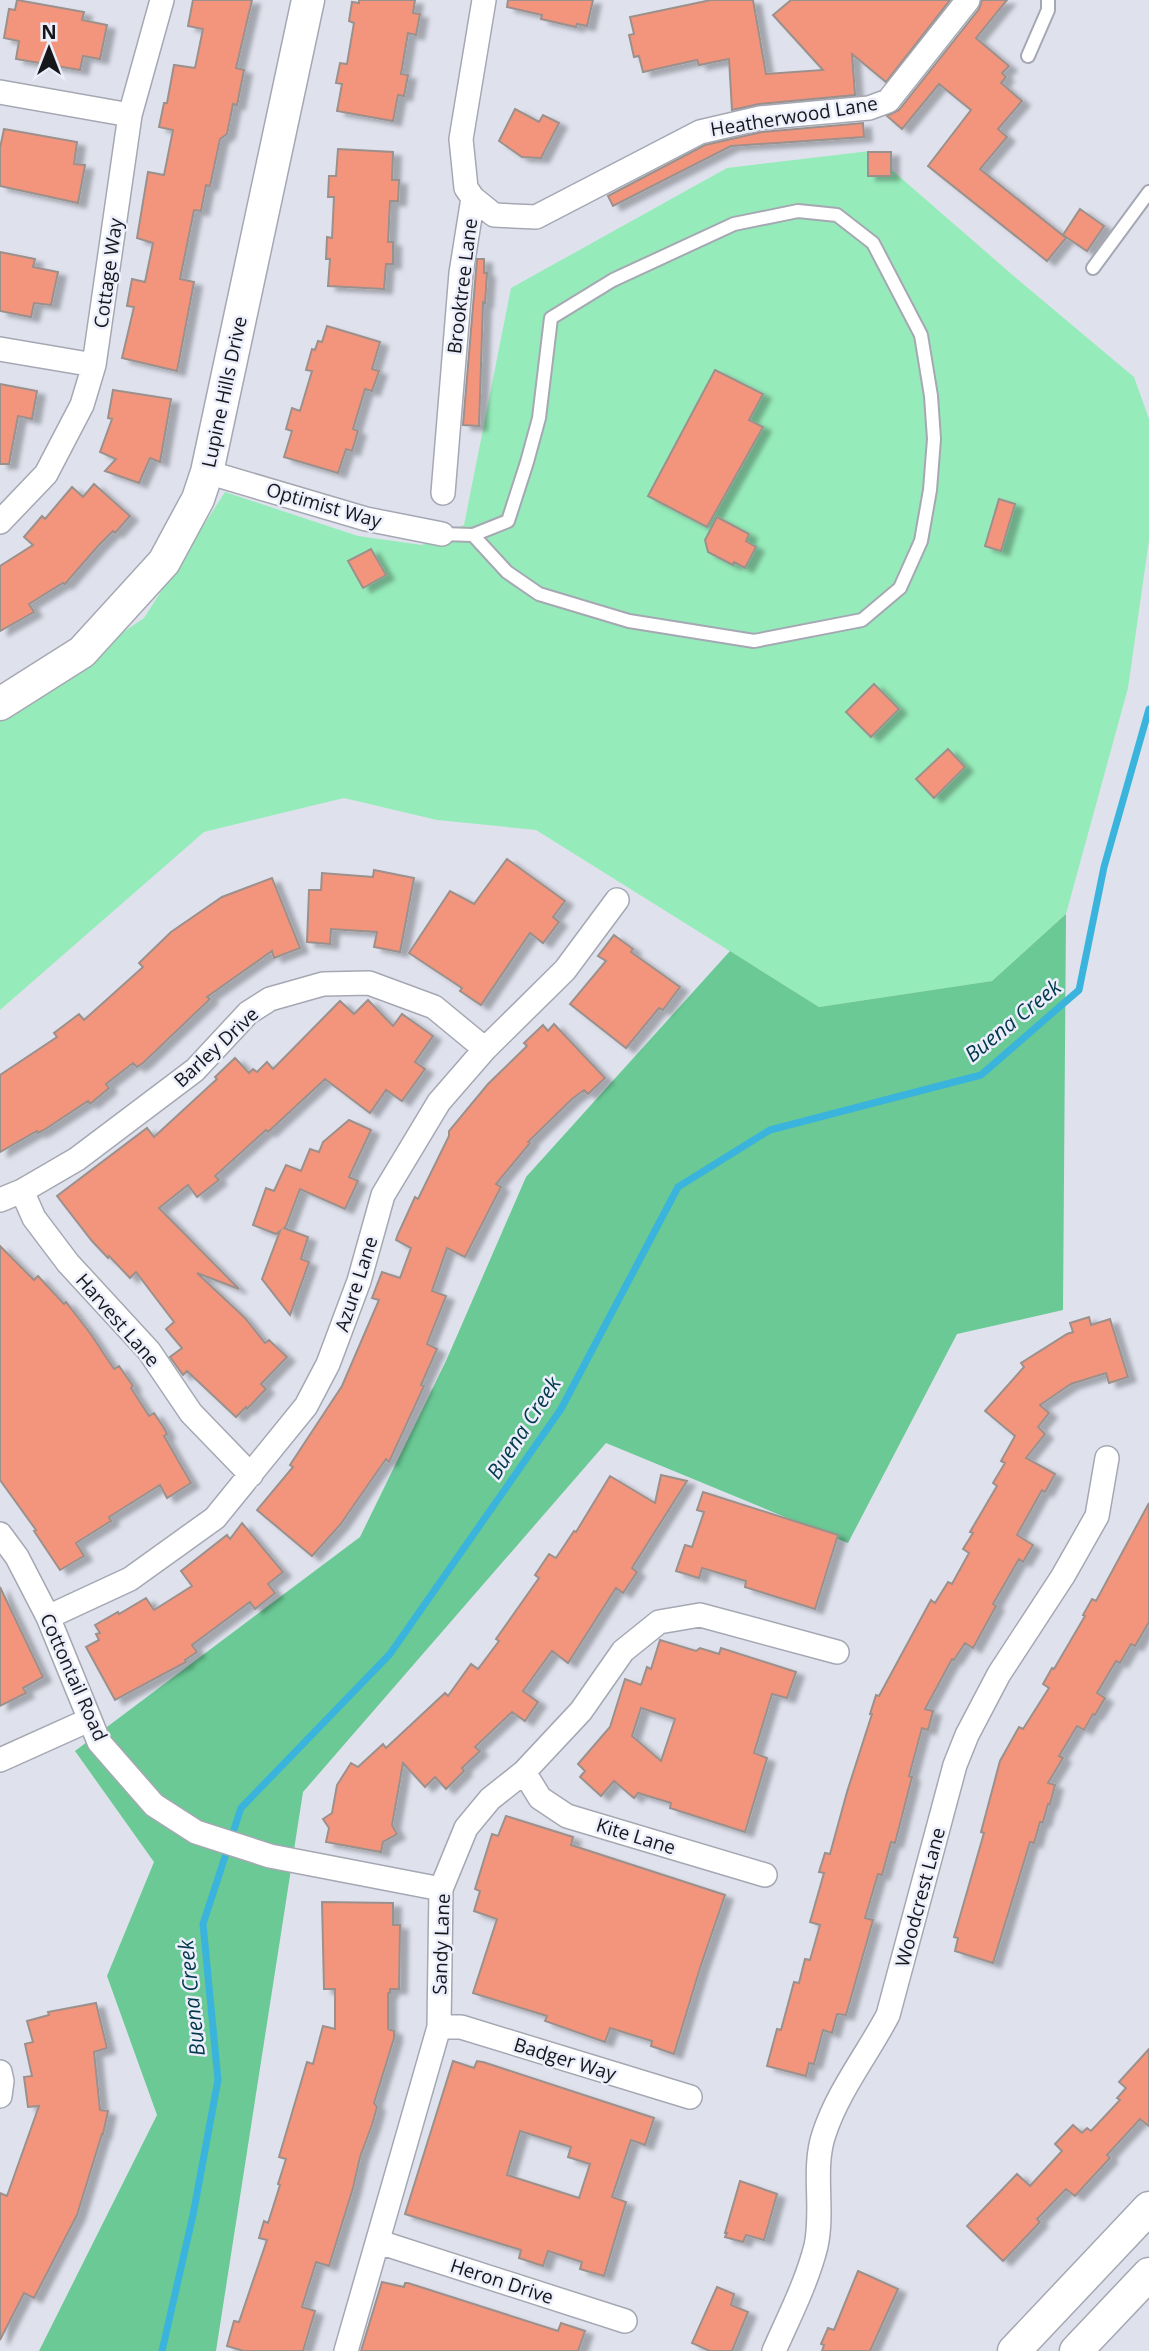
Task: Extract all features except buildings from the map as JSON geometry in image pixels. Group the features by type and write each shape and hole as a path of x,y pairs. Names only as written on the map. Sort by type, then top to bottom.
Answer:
{"street":[{"name":"Cottage Way","path":"0,522 46,474 82,405 94,365 130,115 162,0"},
{"name":"Lupine Hills Drive","path":"0,704 82,652 164,562 198,499 207,472 308,0"},
{"name":"Brooktree Lane","path":"443,493 461,273 473,198 466,188 461,139 484,0"},
{"name":"Heatherwood Lane","path":"473,198 494,215 536,217 700,132 760,118 869,108 888,101 968,0"},
{"path":"0,92 130,115"},
{"path":"0,349 94,365"},
{"name":"Optimist Way","path":"207,472 366,519 442,534"},
{"name":"Azure Lane","path":"48,1617 130,1580 215,1518 306,1406 328,1364 359,1281 383,1195 439,1102 485,1049 565,970 617,900"},
{"name":"Barley Drive","path":"0,1200 22,1191 77,1159 195,1070 248,1013 270,999 323,984 369,983 434,1007 485,1049"},
{"name":"Harvest Lane","path":"22,1191 34,1218 68,1262 149,1351 191,1413 251,1475"},
{"name":"Woodcrest Lane","path":"774,2351 816,2245 823,2137 835,2105 888,2015 955,1765 967,1735 999,1674 1063,1576 1097,1516 1107,1458"},
{"name":"Cottontail Road","path":"0,1534 17,1557 48,1617 99,1742 155,1805 196,1832 270,1856 441,1889"},
{"name":"Sandy Lane","path":"346,2351 439,2027 441,1889 466,1828 490,1799 524,1772 581,1712 622,1651 659,1622 700,1615 837,1652"},
{"path":"0,1760 89,1720"},
{"name":"Kite Lane","path":"524,1772 540,1798 567,1816 765,1875"},
{"name":"Badger Way","path":"439,2027 461,2027 690,2097"},
{"path":"0,2072 0,2096"},
{"path":"1014,2351 1149,2208"},
{"name":"Heron Drive","path":"379,2242 625,2321"},
{"path":"1076,2351 1149,2274"}],"lane":[{"path":"1028,56 1048,10 1048,0"},
{"path":"1093,268 1149,192"},
{"path":"442,534 473,535 508,521 539,418 551,318 613,281 734,224 798,211 837,215 873,243 921,335 932,396 934,439 930,490 921,541 900,588 862,620 754,641 629,621 539,594 507,572 473,535"}],"green space":[{"path":"870,151 1134,377 1149,419 1149,540 1128,688 1066,914 992,981 819,1007 536,830 437,820 344,798 204,832 0,1010 0,716 144,618 225,492 358,536 422,545 464,525 511,288 727,168"},
{"path":"1066,914 1063,1310 957,1334 848,1543 606,1443 303,1792 216,2351 39,2351 157,2115 107,1976 154,1862 75,1751 360,1537 446,1361 526,1177 730,951 819,1007 992,981"}],"waterway":[{"name":"Buena Creek","path":"162,2351 193,2215 218,2080 203,1924 241,1808 390,1654 561,1409 678,1187 770,1130 981,1075 1079,990 1104,867 1149,709"}]}
